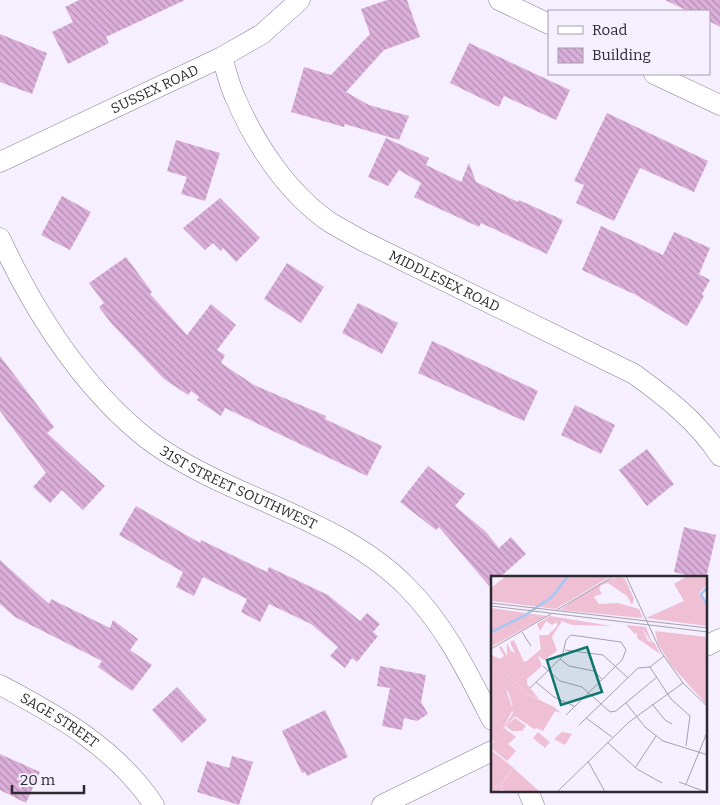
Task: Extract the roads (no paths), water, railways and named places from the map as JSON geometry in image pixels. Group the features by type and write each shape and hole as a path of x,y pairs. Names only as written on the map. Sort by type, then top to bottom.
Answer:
{"street":[{"name":"SUSSEX ROAD","path":"0,162 222,57 262,34 300,0"},
{"path":"499,0 548,24"},
{"name":"MIDDLESEX ROAD","path":"222,57 234,95 251,131 273,164 299,195 330,222 361,240 634,374 666,396 694,423 720,456"},
{"path":"656,75 720,105"},
{"name":"31ST STREET SOUTHWEST","path":"0,238 16,273 43,320 74,364 110,405 146,438 180,461 342,538 376,560 407,586 434,617 457,651 491,718"},
{"path":"708,645 720,640"},
{"name":"SAGE STREET","path":"0,685 54,713 91,738 124,768 154,805"},
{"path":"382,805 491,751"},
{"path":"528,792 534,805"}]}
